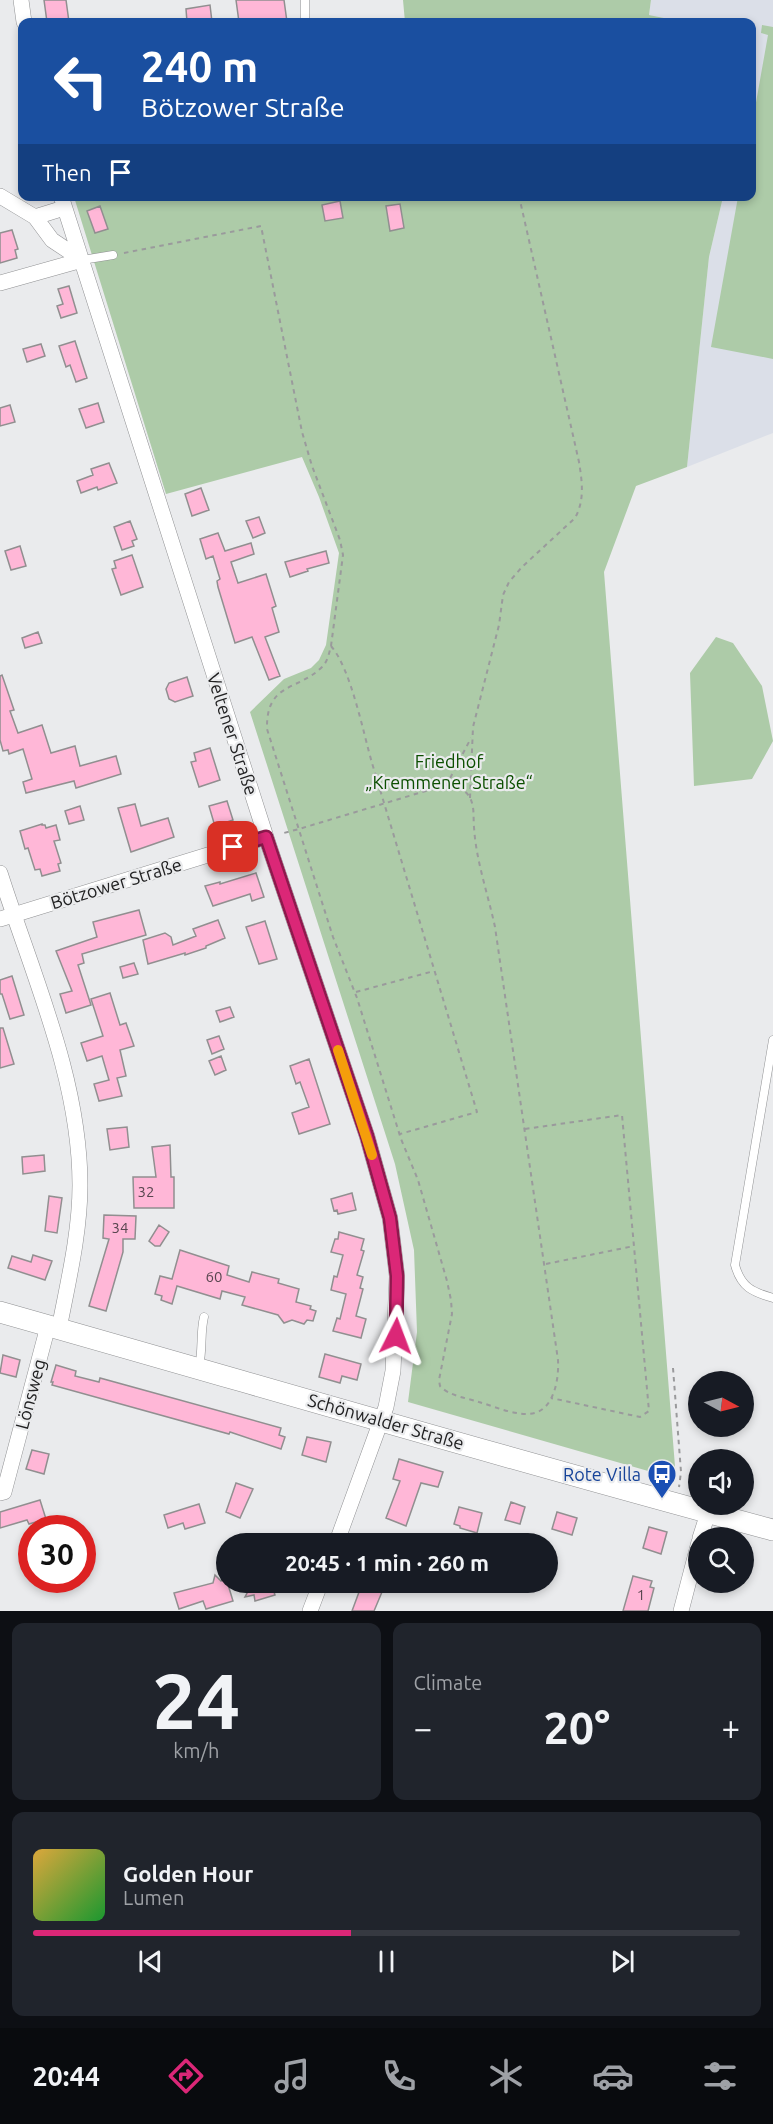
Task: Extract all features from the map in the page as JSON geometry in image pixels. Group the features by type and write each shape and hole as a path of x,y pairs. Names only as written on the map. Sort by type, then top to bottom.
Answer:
{"main road":[{"name":"Schönwalder Straße","path":"0,1312 688,1507"},
{"name":"Schönwalder Straße","path":"719,1515 773,1530"}],"street":[{"path":"21,0 23,18"},
{"path":"0,196 35,217 52,240 82,260"},
{"path":"35,217 62,202"},
{"name":"Veltener Straße","path":"62,202 266,837 367,1136 390,1218 397,1276 397,1319 393,1371 381,1421 340,1533"},
{"path":"0,283 82,260"},
{"name":"Bötzower Straße","path":"7,917 266,837"},
{"name":"Lönsweg","path":"0,873 7,917 66,1071 74,1117 80,1186 74,1250 53,1327 2,1492"},
{"path":"681,1611 688,1584"},
{"path":"310,1611 317,1593"}],"lane":[{"path":"305,0 305,18"},
{"path":"82,260 113,255"},
{"path":"773,1040 735,1265 738,1277 743,1284 773,1298"},
{"path":"198,1368 202,1350 201,1328 204,1317"}],"path":[{"path":"470,798 472,736 477,704 499,625 503,595 522,567 575,518 582,497 579,462 520,201"},
{"path":"113,255 261,226 302,432 312,466 340,540 343,555 331,646 327,660 322,668 274,699 267,717 269,735 299,829 333,938 355,993 400,1134 418,1180 452,1300 450,1329 439,1380 440,1386 452,1394 520,1413 536,1413 551,1398 557,1382 559,1367 495,927 477,850 474,809 470,798 464,791 446,786 299,829 266,837"},
{"path":"331,646 342,662 477,1112 400,1134"},
{"path":"446,786 472,736"},
{"path":"355,993 434,971"},
{"path":"525,1129 622,1115 649,1411 640,1417 551,1398"},
{"path":"545,1264 634,1246"},
{"path":"673,1368 681,1472 676,1504"}],"shaded area":[{"path":"651,0 773,0 773,433 687,467 709,257 722,201 756,201 756,18 664,18 649,15"}],"green space":[{"path":"403,0 651,0 649,15 664,18 405,18"},
{"path":"762,25 773,27 773,359 711,347 737,201 756,201 756,102 768,35 761,33"},
{"name":"Friedhof „Kremmener Straße“","path":"75,201 722,201 709,257 687,467 636,486 604,572 676,1479 408,1402 417,1332 414,1250 395,1164 250,712 284,679 311,668 319,660 326,645 339,553 302,457 166,494"},
{"path":"716,637 733,643 762,686 773,741 752,779 694,786 690,673"}],"building":[{"path":"44,0 66,0 68,18 46,18"},
{"path":"236,0 284,0 286,18 238,18"},
{"path":"210,5 212,18 187,18 186,9"},
{"path":"340,201 343,218 325,221 322,205"},
{"path":"400,204 404,228 390,231 386,206"},
{"path":"100,206 108,229 95,233 87,211"},
{"path":"12,230 18,249 15,250 17,258 0,263 0,233"},
{"path":"69,286 77,313 61,318 57,306 63,304 58,289"},
{"path":"75,341 87,378 76,382 70,365 66,367 59,346"},
{"path":"41,344 45,356 27,362 23,349"},
{"path":"98,403 104,422 86,428 79,409"},
{"path":"10,405 15,422 0,426 0,408"},
{"path":"109,463 117,483 81,493 77,481 93,475 91,469"},
{"path":"201,488 209,510 192,516 185,494"},
{"path":"259,517 265,533 253,538 246,521"},
{"path":"130,521 137,539 132,541 134,546 122,550 114,527"},
{"path":"218,533 225,551 251,543 254,554 231,562 238,583 266,574 276,606 272,608 279,632 265,637 280,676 269,680 252,637 235,643 218,587 217,581 220,579 213,556 206,559 200,539"},
{"path":"20,546 26,566 11,570 5,551"},
{"path":"326,551 329,563 290,577 285,562"},
{"path":"132,555 143,587 121,595 112,569 116,568 114,561"},
{"path":"38,632 42,643 25,648 22,638"},
{"path":"2,675 14,710 10,711 18,733 42,725 51,753 75,746 80,766 116,756 121,774 76,788 74,781 26,793 23,782 32,779 23,749 9,754 8,750 3,751 0,740 0,676"},
{"path":"187,677 193,696 175,702 169,699 166,689 169,683"},
{"path":"210,748 220,780 199,787 191,762 196,761 194,753"},
{"path":"227,801 233,820 218,825 214,823 209,806"},
{"path":"135,804 141,826 168,818 174,837 131,852 118,808"},
{"path":"80,806 84,820 69,824 65,811"},
{"path":"42,824 46,828 56,825 60,840 54,841 61,863 58,864 60,871 42,876 40,869 35,870 20,831"},
{"path":"256,873 264,897 252,901 250,894 213,906 205,886"},
{"path":"139,910 146,935 82,954 84,963 78,965 91,1005 66,1013 60,994 72,991 56,951 97,937 93,922"},
{"path":"218,920 225,938 206,948 148,964 143,940 165,933 171,937 173,945 196,936 193,929"},
{"path":"265,921 277,959 259,964 246,927"},
{"path":"134,963 138,974 123,978 120,967"},
{"path":"12,976 24,1015 10,1019 2,994 0,994 0,980"},
{"path":"110,993 120,1025 126,1023 134,1046 120,1050 126,1076 117,1078 122,1096 99,1101 94,1084 109,1080 102,1056 87,1061 81,1043 103,1036 91,999"},
{"path":"230,1007 234,1017 220,1022 216,1011"},
{"path":"0,1028 3,1028 14,1064 0,1068"},
{"path":"219,1036 224,1049 212,1054 207,1040"},
{"path":"221,1056 226,1070 215,1075 209,1061"},
{"path":"309,1059 330,1124 299,1134 292,1113 309,1107 300,1082 296,1084 290,1066"},
{"path":"127,1127 129,1147 110,1150 107,1129"},
{"path":"170,1145 171,1177 174,1177 174,1208 134,1208 133,1177 156,1177 152,1147"},
{"path":"44,1155 45,1171 23,1174 22,1157"},
{"path":"352,1193 356,1210 338,1214 337,1210 334,1211 331,1199"},
{"path":"49,1196 62,1198 57,1233 45,1231"},
{"path":"104,1215 136,1216 135,1239 123,1239 123,1252 106,1311 89,1306 109,1239 103,1238"},
{"path":"159,1225 169,1232 160,1246 155,1246 149,1241"},
{"path":"339,1232 364,1239 361,1250 364,1251 357,1275 363,1277 360,1288 363,1289 356,1316 366,1319 361,1338 333,1331 337,1318 340,1319 346,1294 331,1290 343,1255 331,1252"},
{"path":"180,1250 229,1266 227,1275 249,1282 252,1272 279,1279 278,1283 299,1289 296,1302 311,1306 310,1309 316,1311 313,1321 307,1320 304,1324 292,1320 284,1323 278,1315 242,1305 245,1297 222,1291 220,1299 177,1286 172,1304 161,1300 162,1296 155,1294 160,1276 172,1279"},
{"path":"33,1255 52,1261 45,1280 8,1268 12,1256 31,1262"},
{"path":"325,1354 361,1364 357,1380 342,1376 340,1383 319,1377"},
{"path":"3,1355 20,1360 16,1377 0,1373"},
{"path":"56,1365 76,1371 75,1376 99,1382 100,1378 281,1428 279,1435 285,1437 281,1449 230,1432 229,1434 52,1385"},
{"path":"307,1437 331,1442 326,1462 302,1455"},
{"path":"32,1450 49,1454 44,1474 26,1469"},
{"path":"399,1459 443,1472 438,1487 421,1483 406,1526 386,1518 400,1481 393,1479"},
{"path":"236,1483 253,1489 240,1518 226,1512"},
{"path":"40,1500 45,1515 18,1515 18,1523 0,1528 0,1512"},
{"path":"511,1502 525,1507 520,1524 505,1520"},
{"path":"199,1504 205,1523 185,1529 183,1523 168,1528 164,1515"},
{"path":"459,1507 482,1513 477,1533 454,1524"},
{"path":"557,1512 577,1518 572,1535 552,1529"},
{"path":"649,1527 667,1532 661,1554 643,1548"},
{"path":"215,1575 216,1593 231,1593 233,1601 206,1609 203,1601 179,1609 174,1593 213,1583"},
{"path":"633,1576 652,1581 650,1587 654,1588 648,1611 623,1611"},
{"path":"247,1593 274,1593 275,1595 255,1601 254,1595 245,1597"},
{"path":"359,1593 382,1593 374,1611 352,1611"}],"slow traffic":[{"path":"338,1050 372,1155"}],"place":[{"name":"Rote Villa","path":"662,1500"}],"route":[{"path":"233,847 266,837 367,1136 390,1218 397,1276 396,1336"}]}
